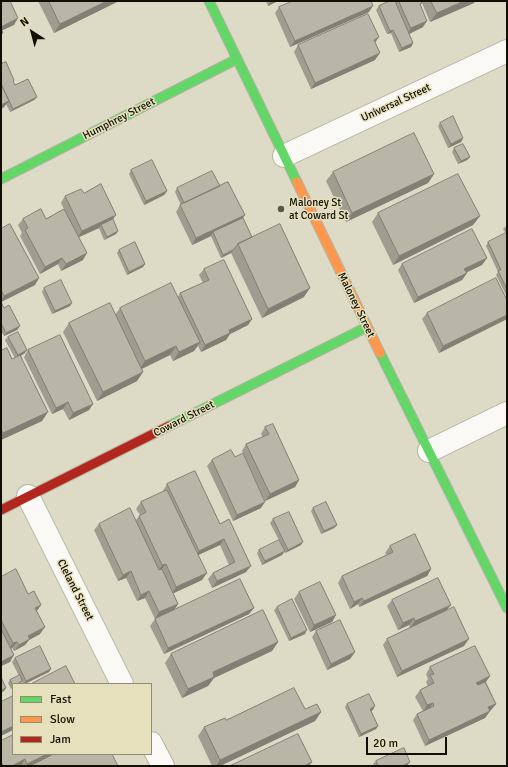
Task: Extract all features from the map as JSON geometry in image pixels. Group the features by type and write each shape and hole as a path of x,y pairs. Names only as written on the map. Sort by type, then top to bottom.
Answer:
{"main road":[{"name":"Maloney Street","path":"209,1 367,327 507,608"},
{"name":"Humphrey Street","path":"1,179 237,59"},
{"name":"Coward Street","path":"1,510 367,327"}],"street":[{"name":"Universal Street","path":"284,156 507,51"},
{"path":"429,451 507,413"},
{"name":"Cleland Street","path":"28,496 122,683"},
{"path":"152,745 163,766"}],"building":[{"path":"1,1 10,1 18,18 1,27"},
{"path":"49,1 107,1 60,24"},
{"path":"293,1 371,1 373,6 295,41 279,7"},
{"path":"390,1 395,1 413,43 402,48 393,30 390,31 379,6"},
{"path":"399,1 421,1 422,3 420,4 427,21 411,28"},
{"path":"431,1 464,1 437,13"},
{"path":"368,14 379,37 374,40 380,53 315,83 298,45"},
{"path":"6,62 15,85 28,79 37,97 13,109 1,84 1,64"},
{"path":"1,84 9,101 1,105"},
{"path":"453,116 463,138 451,144 440,123"},
{"path":"414,133 434,174 352,213 333,172"},
{"path":"463,144 470,157 461,161 454,148"},
{"path":"152,160 167,191 146,201 131,170"},
{"path":"212,171 220,186 184,203 177,188"},
{"path":"458,174 480,216 399,256 378,213"},
{"path":"228,182 245,215 196,238 180,205"},
{"path":"101,184 116,215 82,231 65,196 81,189 84,193"},
{"path":"41,209 46,219 64,209 87,253 66,264 62,258 45,267 25,230 28,228 23,219"},
{"path":"243,218 252,237 238,244 233,250 223,255 213,232"},
{"path":"113,219 118,231 107,237 101,225"},
{"path":"10,224 39,278 4,296 1,290 1,229"},
{"path":"280,224 310,288 268,309 238,244"},
{"path":"472,229 487,258 464,269 467,273 418,297 402,264"},
{"path":"506,233 507,289 498,271 501,270 488,242"},
{"path":"135,242 145,264 129,272 119,250"},
{"path":"224,260 252,319 229,330 230,333 205,345 180,293 209,280 204,269"},
{"path":"496,278 507,300 507,315 443,346 427,313"},
{"path":"61,280 72,303 55,311 44,288"},
{"path":"171,283 200,342 179,352 176,346 145,361 120,308"},
{"path":"1,302 4,308 9,305 20,326 6,333 2,325 1,326"},
{"path":"110,303 143,372 103,392 69,323"},
{"path":"18,332 27,350 18,355 8,337"},
{"path":"60,335 93,404 73,413 68,402 56,408 28,350"},
{"path":"7,348 12,359 20,355 48,412 3,433 1,429 1,351"},
{"path":"273,424 299,480 270,494 246,444 269,434 265,427"},
{"path":"231,450 235,457 243,453 265,502 237,515 212,460"},
{"path":"195,471 220,524 229,519 251,566 217,581 213,573 235,562 224,539 199,551 167,484"},
{"path":"167,490 207,573 176,587 166,564 162,565 139,516 146,512 141,502"},
{"path":"326,502 337,525 324,531 313,508"},
{"path":"130,508 159,570 162,569 178,604 159,612 149,591 141,595 131,571 123,575 99,524"},
{"path":"289,512 303,542 288,550 273,519"},
{"path":"415,534 431,569 364,601 362,598 354,602 342,576 393,552 390,546"},
{"path":"279,540 285,551 265,561 259,550"},
{"path":"16,569 28,594 34,591 41,605 35,608 45,627 28,636 30,639 19,645 17,642 13,643 1,620 1,577"},
{"path":"438,578 451,605 415,621 414,618 403,623 392,600"},
{"path":"240,579 254,608 168,648 155,619"},
{"path":"320,582 336,615 314,625 299,592"},
{"path":"292,599 307,630 291,638 277,607"},
{"path":"454,607 469,639 402,671 387,639"},
{"path":"263,610 278,642 213,672 214,677 188,689 171,654"},
{"path":"340,620 355,652 331,664 316,631"},
{"path":"1,629 14,655 1,662"},
{"path":"40,646 51,669 26,681 15,658"},
{"path":"475,646 490,676 476,683 478,685 485,682 496,704 488,707 490,711 429,740 417,714 434,706 433,703 427,705 420,690 434,683 430,675 434,674 430,667"},
{"path":"66,666 74,683 33,683"},
{"path":"20,675 22,681 12,683 10,680"},
{"path":"1,677 6,688 1,690"},
{"path":"294,688 305,709 317,704 321,712 220,760 204,727 225,718 226,720"},
{"path":"369,694 375,706 370,709 378,726 361,734 347,704"},
{"path":"12,696 12,726 1,732 1,702"},
{"path":"298,734 312,762 304,766 230,766"},
{"path":"12,736 12,755 45,755 27,764 25,759 12,766 3,766 1,761 1,741"},
{"path":"404,748 410,762 402,766 378,766 376,761"},
{"path":"52,755 112,755 118,766 30,766"}],"traffic: fast":[{"path":"209,1 297,182"},
{"path":"1,179 237,59"},
{"path":"169,426 367,327"},
{"path":"380,353 507,608"}],"traffic: slow":[{"path":"297,182 380,353"}],"traffic: jam":[{"path":"1,510 169,426"}],"place":[{"name":"Maloney St at Coward St","path":"281,209"}]}
